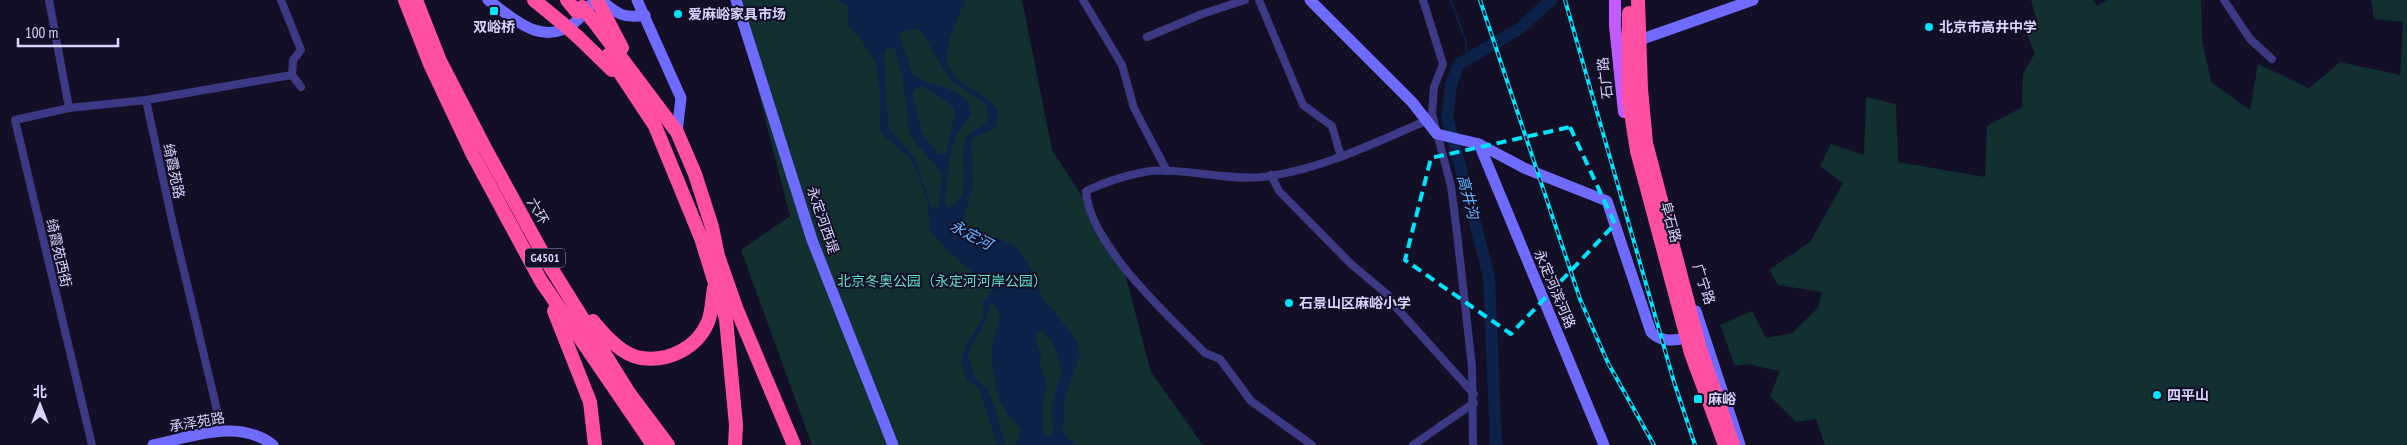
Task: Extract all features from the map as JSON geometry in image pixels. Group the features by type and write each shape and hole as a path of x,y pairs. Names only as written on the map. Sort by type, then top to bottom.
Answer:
{"highway":[{"name":"G4501","path":"404,0 435,63 473,155 540,281 652,445"},
{"name":"G4501","path":"416,0 435,63"},
{"path":"534,0 636,86 677,132 695,174 712,227 739,368 743,445"},
{"path":"567,0 578,6 597,23 636,86"},
{"path":"596,0 597,23 636,86 702,238 727,327 736,425 736,445"},
{"name":"阜石路","path":"1629,0 1630,100 1636,151 1691,353 1725,445"},
{"name":"阜石路","path":"1639,0 1641,89 1646,143 1700,349 1733,445"},
{"name":"六环","path":"435,63 485,148 548,263 629,392 668,445"},
{"path":"718,256 737,310 794,445"},
{"path":"548,263 603,334 620,348 640,358 668,357 685,350 698,340 708,322 714,282"},
{"path":"540,281 590,402 595,445"}],"main road":[{"name":"石广路","path":"1615,0 1615,26 1625,119 1636,151"}],"street":[{"path":"48,0 69,108 146,100 292,75"},
{"path":"281,0 301,50 292,60 292,75 301,87"},
{"path":"488,0 526,27 546,34 558,32 574,23 596,0"},
{"path":"601,0 610,8 629,18 645,15"},
{"path":"637,0 681,98 677,132"},
{"name":"永定河西堤","path":"736,0 812,240 893,445"},
{"path":"1083,0 1122,65 1134,108 1167,172"},
{"path":"1147,37 1202,14 1245,0"},
{"path":"1259,0 1304,105 1332,126 1341,157"},
{"path":"1310,0 1412,102 1428,120 1437,134 1479,144 1524,168 1607,201 1650,332 1662,340 1672,341 1686,338"},
{"path":"1423,0 1443,64 1434,87 1432,114 1450,186 1466,305 1474,394 1473,445"},
{"path":"1619,0 1620,46 1634,157 1652,225 1720,445"},
{"name":"广宁路","path":"1639,0 1640,88 1649,148 1669,226 1740,445"},
{"path":"1620,46 1640,41 1753,0"},
{"path":"2224,0 2250,39 2272,59"},
{"name":"绮霞苑路","path":"146,100 222,431"},
{"name":"绮霞苑西街","path":"69,108 15,120 92,445"},
{"path":"1312,445 1251,401 1220,359 1205,353 1128,274 1092,217 1087,206 1086,191 1115,178 1145,172 1167,172 1217,177 1270,175 1312,168 1428,120"},
{"name":"永定河滨河路","path":"1479,144 1604,445"},
{"path":"1270,175 1280,191 1292,204 1351,264 1388,295 1394,305 1474,394"},
{"path":"1413,445 1474,404"},
{"name":"承泽苑路","path":"153,445 222,431 245,432 265,439 273,445"}],"highlighted area":[{"path":"1570,127 1615,224 1511,334 1405,260 1431,158"}],"green space":[{"name":"北京冬奥公园（永定河河岸公园）","path":"735,0 1022,0 1052,150 1120,255 1151,372 1203,445 812,445 741,250 790,216"},
{"path":"2031,0 2093,0 2097,6 2107,0 2201,0 2202,39 2211,82 2250,110 2258,64 2309,88 2340,62 2400,75 2403,22 2374,19 2371,0 2407,0 2407,445 1825,445 1816,419 1796,422 1770,396 1780,371 1747,364 1735,366 1720,325 1752,311 1766,338 1792,333 1818,308 1822,292 1778,285 1769,270 1810,242 1843,183 1820,166 1831,144 1864,155 1866,97 1896,104 1898,162 1985,177 1987,126 2022,107 2023,74 2035,53 2025,31 2037,22"}],"water":[{"name":"永定河","path":"837,0 965,0 949,42 947,51 948,66 962,83 991,102 996,109 998,118 994,129 974,137 971,144 973,185 962,222 967,231 1000,239 1016,247 1030,267 1044,302 1052,308 1077,342 1080,354 1064,401 1063,432 1074,445 1016,445 1021,431 1001,402 994,378 992,346 998,328 999,315 993,303 990,305 985,322 969,350 968,358 975,378 987,388 994,405 1005,445 997,445 979,388 967,380 961,360 967,343 984,316 983,302 993,289 948,251 930,231 928,205 919,176 910,158 882,134 876,62 860,38 849,27 848,7","holes":["920,30 951,81 986,104 988,116 986,122 967,136 965,142 963,152 964,184 960,199 956,204 949,206 945,202 950,155 958,133 971,115 969,105 957,93 913,75 899,36 903,31","888,47 895,49 902,74 910,134 937,167 942,177 939,205 936,208 931,207 915,158 888,128 884,55","916,87 925,87 953,107 955,114 946,154 938,154 922,133 912,94","1038,330 1051,340 1061,365 1060,378 1052,408 1053,432 1049,438 1044,434 1043,429 1043,402 1047,385 1040,365 1041,354 1035,337"]}],"waterway":[{"path":"1451,0 1466,42 1467,59"},
{"name":"高井沟","path":"1496,445 1489,276 1447,117 1451,84 1459,64 1519,29 1551,0"}],"railway":[{"path":"1480,0 1580,299 1608,363 1654,445"},
{"path":"1565,0 1674,382 1695,445"}],"place":[{"name":"双峪桥","path":"494,11"},
{"name":"爱麻峪家具市场","path":"678,14"},
{"name":"北京市高井中学","path":"1929,27"},
{"name":"石景山区麻峪小学","path":"1289,303"},
{"name":"四平山","path":"2157,395"},
{"name":"麻峪","path":"1698,399"}]}
